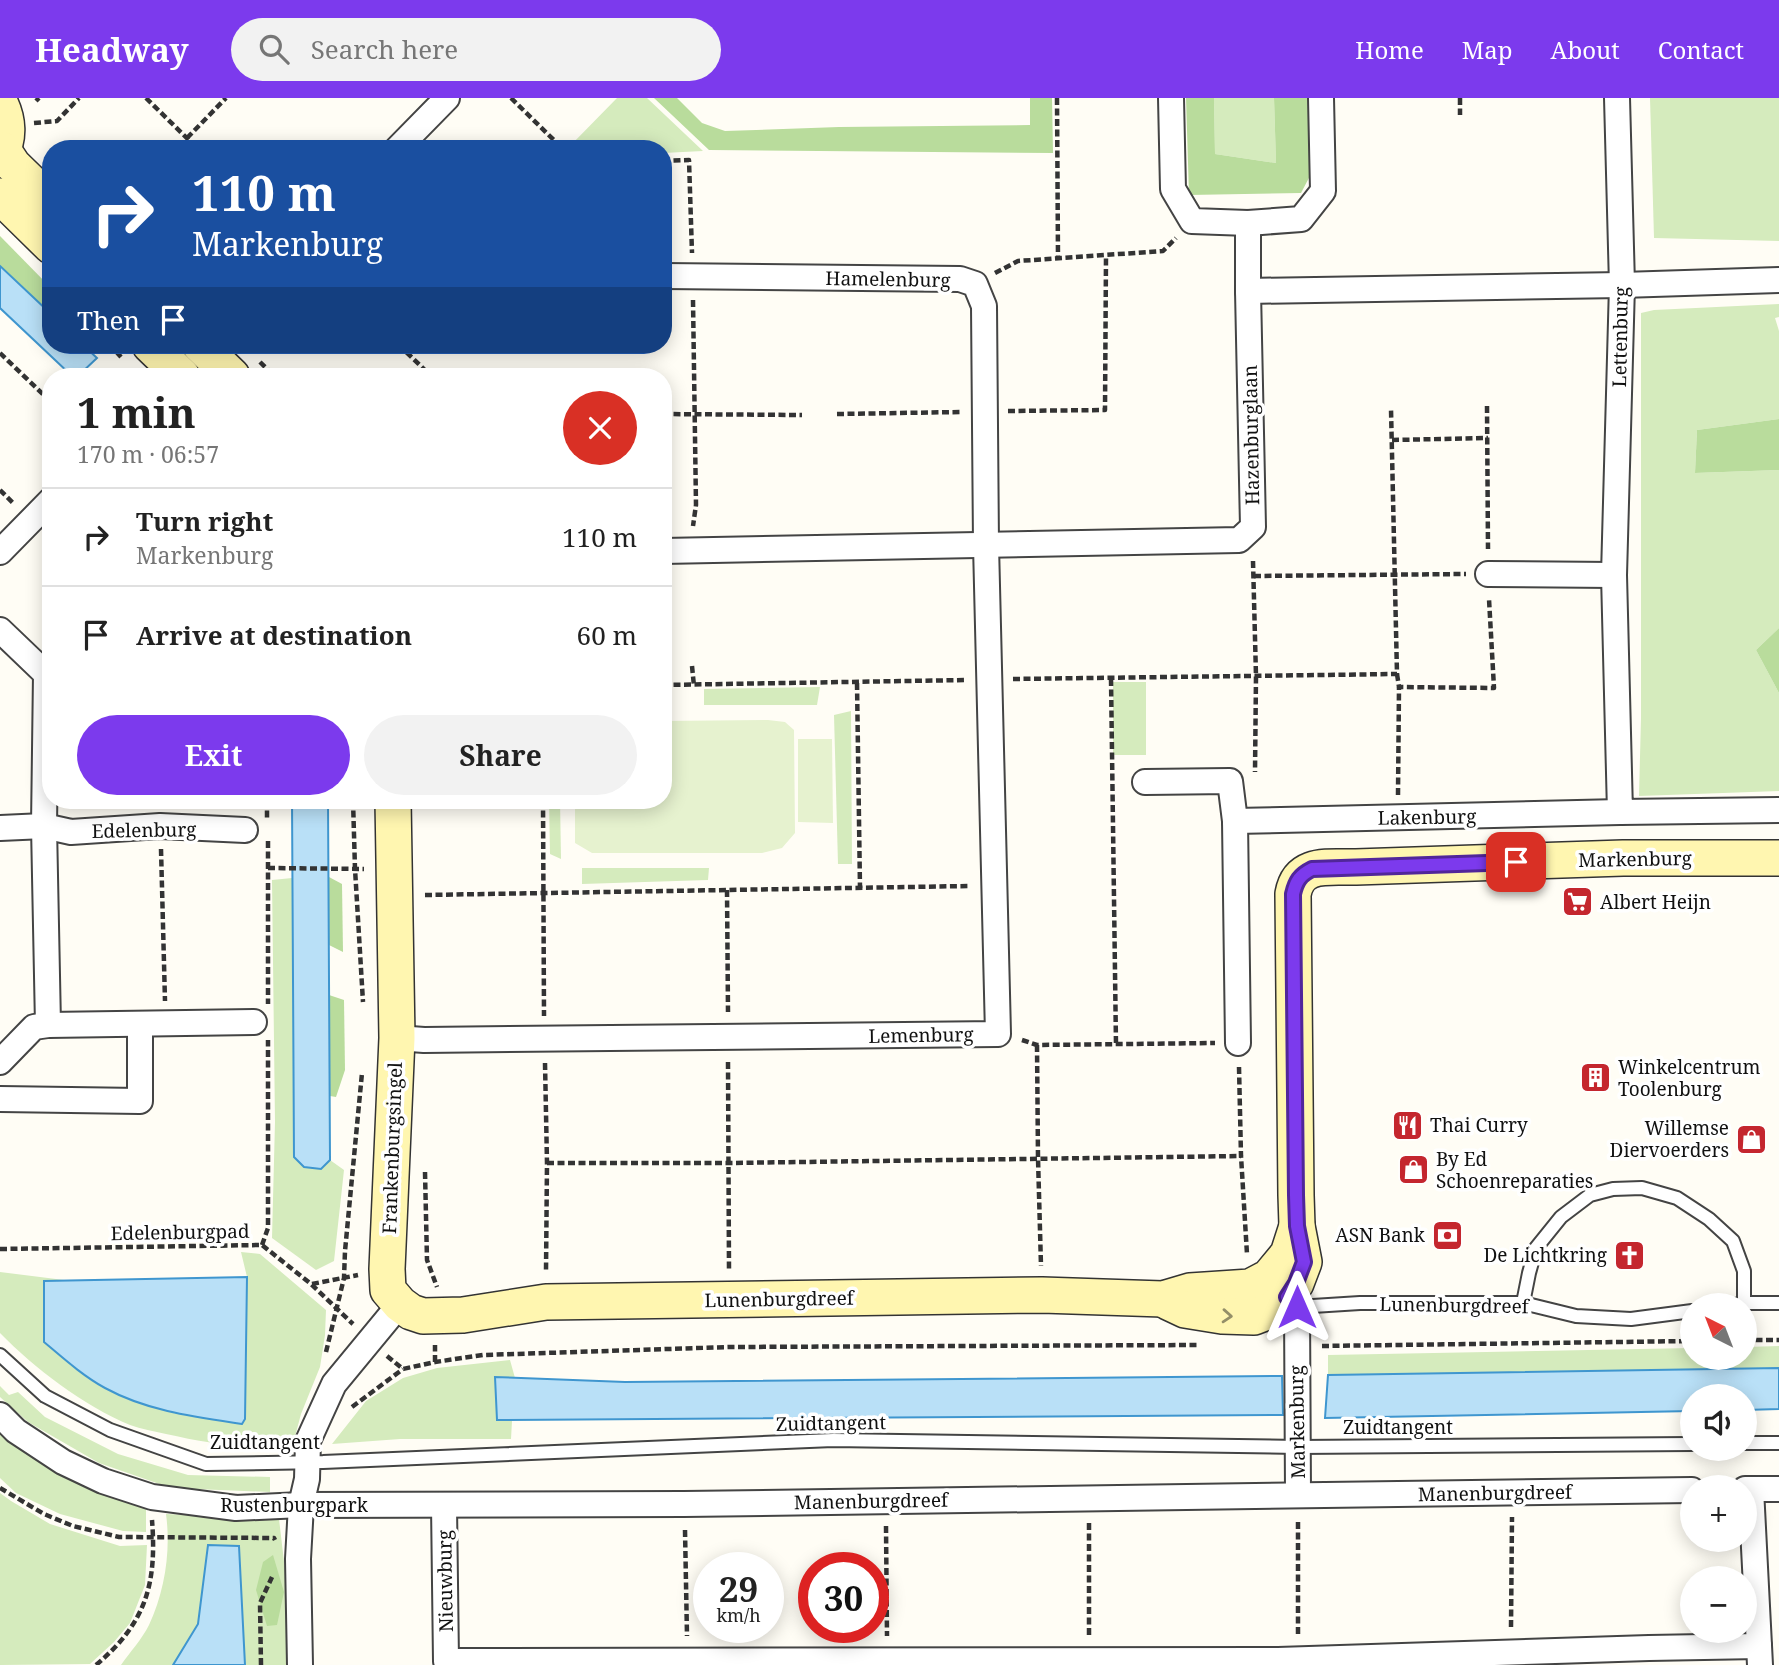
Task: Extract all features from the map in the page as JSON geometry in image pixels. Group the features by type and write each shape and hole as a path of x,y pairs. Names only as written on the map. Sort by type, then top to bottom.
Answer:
{"street":[{"path":"408,140 447,98"},
{"path":"1171,98 1173,189 1192,222 1248,223 1301,219 1323,191 1321,98"},
{"name":"Lettenburg","path":"1617,98 1622,285 1614,575 1620,812"},
{"path":"16,101 7,120 7,137 1,153 42,193"},
{"path":"0,196 42,237"},
{"name":"Hazenburglaan","path":"672,551 1239,540 1253,527 1248,223"},
{"name":"Hamelenburg","path":"672,276 960,279 975,284 984,306 986,545"},
{"path":"1248,291 1779,280"},
{"path":"158,354 171,368"},
{"path":"181,368 193,354"},
{"path":"209,354 224,368"},
{"path":"0,552 42,509"},
{"name":"Lemenburg","path":"397,1038 424,1040 998,1034 986,545"},
{"path":"1488,574 1614,575"},
{"path":"0,630 42,670"},
{"path":"1145,782 1230,782 1244,821 1238,1043"},
{"path":"44,809 48,1025"},
{"name":"Frankenburgsingel","path":"393,809 397,1038 387,1269 388,1290 400,1304"},
{"path":"1620,812 1779,810"},
{"name":"Lakenburg","path":"1244,821 1620,812"},
{"name":"Edelenburg","path":"0,828 44,827 71,832 160,827 244,830"},
{"name":"Markenburg","path":"1298,1494 1297,1346 1276,1292 1297,1226 1293,894 1301,874 1312,869 1356,867 1623,859 1779,858"},
{"path":"0,1062 34,1027 254,1022"},
{"path":"0,1099 140,1101 140,1024"},
{"name":"Lunenburgdreef","path":"400,1304 423,1316 463,1315 546,1302 1042,1295 1163,1299 1185,1310 1222,1316 1254,1317 1272,1310 1276,1292"},
{"path":"300,1665 290,1558 307,1479 308,1441 334,1384 400,1304"},
{"name":"Rustenburgpark","path":"0,1415 16,1431 63,1462 103,1481 152,1497 236,1508 443,1505"},
{"path":"1757,1489 1779,1489"},
{"name":"Manenburgdreef","path":"443,1505 1680,1490"},
{"name":"Nieuwburg","path":"443,1505 446,1661 1296,1662 1511,1652 1545,1658 1650,1648 1760,1656"},
{"path":"1753,1552 1760,1656"}],"lane":[{"path":"1523,1303 1535,1248 1561,1217 1590,1195 1613,1189 1642,1188 1677,1198 1709,1219 1732,1241 1744,1271 1744,1293"},
{"name":"Lunenburgdreef","path":"1276,1292 1360,1303 1523,1303 1576,1316 1632,1320 1680,1313"},
{"path":"1757,1303 1779,1303"},
{"name":"Zuidtangent","path":"0,1355 45,1396 110,1430 206,1464 833,1440 1298,1447 1680,1444"},
{"path":"1757,1443 1779,1443"}],"path":[{"path":"33,123 57,121 79,98"},
{"path":"146,98 187,138 226,98"},
{"path":"512,98 554,140"},
{"path":"1056,98 1058,258"},
{"path":"1460,98 1460,116"},
{"path":"672,161 688,160 693,276 696,505 690,551"},
{"path":"975,284 1018,261 1163,251 1192,222"},
{"path":"837,414 1105,410 1106,256"},
{"path":"0,353 42,393"},
{"path":"409,354 423,368"},
{"path":"672,685 1398,674 1391,409"},
{"path":"672,414 802,415"},
{"path":"1392,440 1488,438"},
{"path":"1244,821 1256,676 1253,527"},
{"path":"1254,576 1488,574"},
{"path":"692,666 694,685"},
{"path":"1111,679 1116,1045"},
{"path":"857,683 860,888"},
{"path":"1398,818 1399,687"},
{"path":"353,809 364,1014"},
{"path":"160,827 165,1023"},
{"path":"268,867 342,869"},
{"path":"422,895 994,886"},
{"path":"727,890 729,1300"},
{"path":"998,1034 1037,1045 1238,1043 1241,1156 1276,1292"},
{"path":"1037,1045 1042,1295"},
{"path":"334,1384 325,1354 344,1278 363,1067"},
{"path":"547,1163 1241,1156"},
{"name":"Edelenburgpad","path":"0,1250 262,1245 311,1284 403,1369"},
{"path":"1757,1340 1779,1340"},
{"path":"1297,1346 1680,1341"},
{"path":"343,1414 403,1369 483,1355 730,1347 1204,1345"},
{"path":"0,1488 44,1514 73,1526 119,1536 274,1538 290,1558 260,1604 261,1665"},
{"path":"1511,1652 1512,1493"},
{"path":"1296,1662 1298,1494"},
{"path":"96,1665 114,1650 131,1629 151,1581 152,1497"},
{"path":"1089,1497 1089,1660"},
{"path":"886,1500 888,1660"},
{"path":"684,1504 688,1661"}],"green space":[{"path":"617,98 647,98 703,151 672,153 672,140 576,140"},
{"path":"654,98 677,98 702,123 725,131 1030,125 1030,98 1052,98 1053,153 709,150"},
{"path":"1186,98 1214,98 1215,154 1276,163 1274,98 1310,98 1311,174 1301,193 1189,195"},
{"path":"1214,98 1274,98 1276,163 1215,154"},
{"path":"1650,98 1779,98 1779,241 1654,238"},
{"path":"0,236 42,279 42,306 0,266"},
{"path":"1779,304 1779,317 1775,318 1779,331 1779,419 1697,430 1695,473 1779,470 1779,628 1756,650 1779,693 1779,791 1639,796 1641,313 1654,310"},
{"path":"1779,419 1779,470 1695,473 1697,430"},
{"path":"1779,628 1779,693 1756,650"},
{"path":"1113,682 1146,682 1146,755 1113,755"},
{"path":"820,687 817,705 704,705 704,689"},
{"path":"851,711 852,864 838,864 834,715"},
{"path":"768,720 785,722 794,730 795,833 782,848 762,853 592,853 575,843 575,809 672,809 672,721"},
{"path":"798,739 832,739 833,823 798,822"},
{"path":"549,809 560,809 561,859 550,854"},
{"path":"582,868 709,868 708,880 582,884"},
{"path":"329,877 342,884 343,952 329,945"},
{"path":"292,878 294,1156 321,1169 330,1160 344,1170 334,1261 316,1270 272,1238 275,1122 272,880"},
{"path":"329,995 344,1000 345,1070 336,1097 330,1096"},
{"path":"241,1252 260,1254 326,1310 320,1367 301,1414 293,1444 261,1447 229,1445 130,1425 95,1408 60,1385 0,1333 0,1272 64,1280 44,1281 44,1342 66,1360 97,1383 121,1396 172,1412 242,1424 247,1277"},
{"path":"1779,1346 1779,1368 1757,1368 1757,1347"},
{"path":"1680,1348 1680,1370 1328,1375 1328,1355"},
{"path":"510,1360 515,1378 495,1378 497,1420 512,1421 511,1439 400,1439 332,1444 366,1401 403,1378 437,1368"},
{"path":"0,1386 9,1395 18,1392 45,1417 118,1454 188,1475 270,1477 270,1492 171,1488 99,1463 28,1422 0,1397"},
{"path":"0,1427 146,1502 146,1532 123,1531 60,1514 16,1493 0,1478"},
{"path":"0,1493 50,1524 120,1546 147,1545 145,1585 130,1623 90,1664 0,1665"},
{"path":"166,1514 279,1519 289,1604 289,1665 245,1665 239,1546 209,1545 198,1624 173,1665 121,1665 146,1630 155,1612 167,1556"},
{"path":"273,1555 284,1592 277,1625 267,1626 256,1590 263,1562"}],"water":[{"path":"0,266 42,306 42,348 0,308"},
{"path":"49,354 93,354 97,358 86,368 64,368"},
{"path":"292,809 328,809 330,1160 321,1169 304,1167 294,1157"},
{"path":"247,1277 245,1419 242,1424 172,1412 121,1396 89,1378 44,1342 44,1281"},
{"path":"1779,1368 1779,1409 1757,1410 1757,1384 1680,1384 1680,1411 1325,1418 1328,1375"},
{"path":"1282,1376 1283,1415 497,1420 495,1377 625,1382"},
{"path":"208,1545 239,1546 245,1665 173,1665 198,1624"}],"place":[{"name":"Albert Heijn","path":"1577,902"},
{"name":"Winkelcentrum Toolenburg","path":"1595,1078"},
{"name":"Thai Curry","path":"1407,1125"},
{"name":"Willemse Diervoerders","path":"1752,1139"},
{"name":"By Ed Schoenreparaties","path":"1413,1170"},
{"name":"ASN Bank","path":"1448,1235"},
{"name":"De Lichtkring","path":"1630,1255"}],"route":[{"path":"1297,1307 1287,1297 1304,1262 1297,1226 1296,1195 1293,1041 1295,884 1301,874 1312,869 1516,862"}]}
